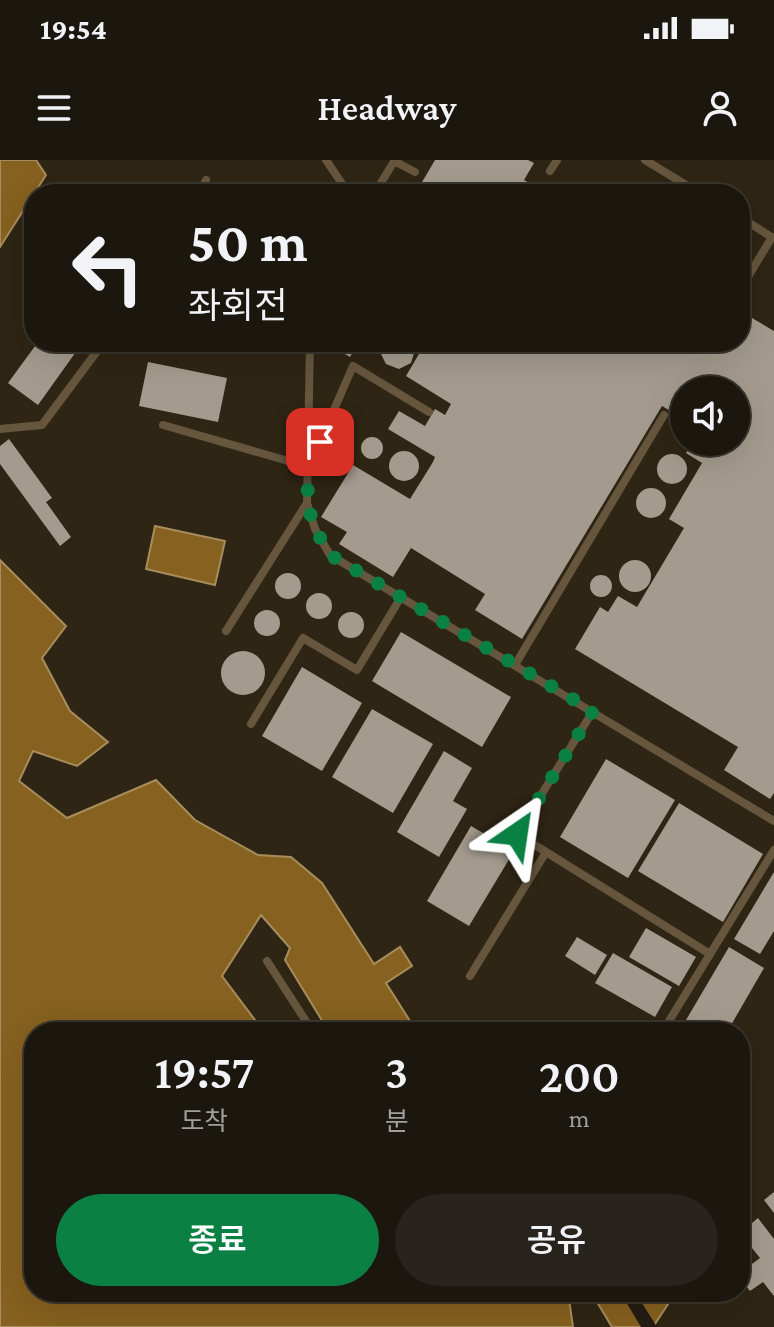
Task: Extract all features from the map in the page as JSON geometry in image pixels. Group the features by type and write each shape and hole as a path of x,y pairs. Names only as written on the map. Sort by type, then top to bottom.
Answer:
{"lane":[{"path":"326,160 342,184"},
{"path":"380,184 394,160 415,172"},
{"path":"550,171 557,160"},
{"path":"645,160 685,184"},
{"path":"204,184 206,180"},
{"path":"750,224 773,237 750,274"},
{"path":"0,429 42,425 97,352"},
{"path":"310,352 307,503 315,529 330,555 774,821"},
{"path":"309,467 353,366 429,412"},
{"path":"515,665 664,415"},
{"path":"163,425 309,467"},
{"path":"226,631 307,503"},
{"path":"251,724 303,638 357,670 401,597"},
{"path":"593,711 517,834 710,954"},
{"path":"671,1022 774,850"},
{"path":"470,976 546,852"},
{"path":"267,961 307,1022"}],"shaded area":[{"path":"0,160 36,160 46,175 40,184 24,184 24,209 0,247"},
{"path":"36,160 774,160 774,1327 573,1327 569,1302 750,1302 750,1022 411,1022 386,982 400,948 374,964 323,883 291,857 258,855 195,820 156,780 67,818 18,781 33,751 108,742 70,711 42,658 66,626 0,560 0,247 24,209 24,352 750,352 750,184 40,184 46,175"},
{"path":"155,526 225,541 215,585 146,569"},
{"path":"0,560 66,626 42,658 70,711 108,742 77,766 33,751 19,781 67,818 156,780 195,820 258,855 291,857 322,883 374,964 400,947 412,966 386,983 411,1022 323,1022 285,960 290,948 261,915 222,976 256,1022 24,1022 24,1302 569,1302 573,1327 0,1327"},
{"path":"261,915 290,949 285,960 323,1022 256,1022 222,976"},
{"path":"597,1302 669,1302 653,1327 612,1327"}],"pier":[{"path":"626,1302 641,1302 657,1327 641,1327"}],"building":[{"path":"435,160 528,160 534,163 524,180 531,184 421,184"},
{"path":"750,317 774,331 774,793 770,799 724,770 738,747 575,649 600,607 608,612 618,596 637,607 684,528 669,519 702,463 691,456 750,456 750,376 670,376 670,411 662,406 522,639 475,610 485,594 411,548 393,577 339,544 347,532 321,517 353,465 410,499 435,457 388,429 399,411 425,426 435,409 445,415 451,404 406,376 420,352 750,352"},
{"path":"31,352 76,352 38,405 8,383"},
{"path":"380,352 414,352 411,363 399,369 386,364"},
{"path":"148,362 227,378 218,422 139,406"},
{"path":"368,437 376,437 383,448 376,459 368,459 361,452 361,444"},
{"path":"9,439 52,498 46,502 71,537 60,546 0,464 0,446"},
{"path":"404,451 415,455 419,466 415,477 404,481 393,477 389,466 393,455"},
{"path":"670,455 678,456 685,463 685,475 672,484 662,479 657,469 662,459"},
{"path":"651,488 661,493 666,503 661,513 651,518 641,513 636,503 641,493"},
{"path":"635,560 646,565 651,576 646,587 635,592 624,587 619,576 624,565"},
{"path":"288,573 297,577 301,586 297,595 288,599 279,595 275,586 279,577"},
{"path":"601,575 612,586 601,597 590,586"},
{"path":"319,593 328,597 332,606 328,615 319,619 310,615 306,606 310,597"},
{"path":"267,610 276,614 280,623 276,632 267,636 258,632 254,623 258,614"},
{"path":"351,612 360,616 364,625 360,634 351,638 342,634 338,625 342,616"},
{"path":"401,632 511,697 482,747 372,681"},
{"path":"243,651 259,657 265,673 259,689 243,695 227,689 221,673 227,657"},
{"path":"302,667 362,703 322,771 262,736"},
{"path":"372,709 433,744 393,813 332,777"},
{"path":"444,751 472,768 453,801 467,809 439,857 397,832"},
{"path":"606,759 675,800 628,878 560,837"},
{"path":"679,803 763,854 723,922 638,871"},
{"path":"471,826 514,851 469,926 427,901"},
{"path":"774,872 774,931 760,954 734,939"},
{"path":"646,928 696,957 679,986 629,957"},
{"path":"577,937 607,955 595,975 565,956"},
{"path":"729,947 764,968 733,1022 686,1020"},
{"path":"613,953 672,987 655,1017 595,983"},
{"path":"774,1192 774,1213 764,1200"},
{"path":"758,1218 774,1239 774,1296 763,1282 750,1291 750,1266 760,1258 750,1246 750,1225"}],"route":[{"path":"320,442 309,467 307,503 315,529 330,555 593,711 517,834"}]}
